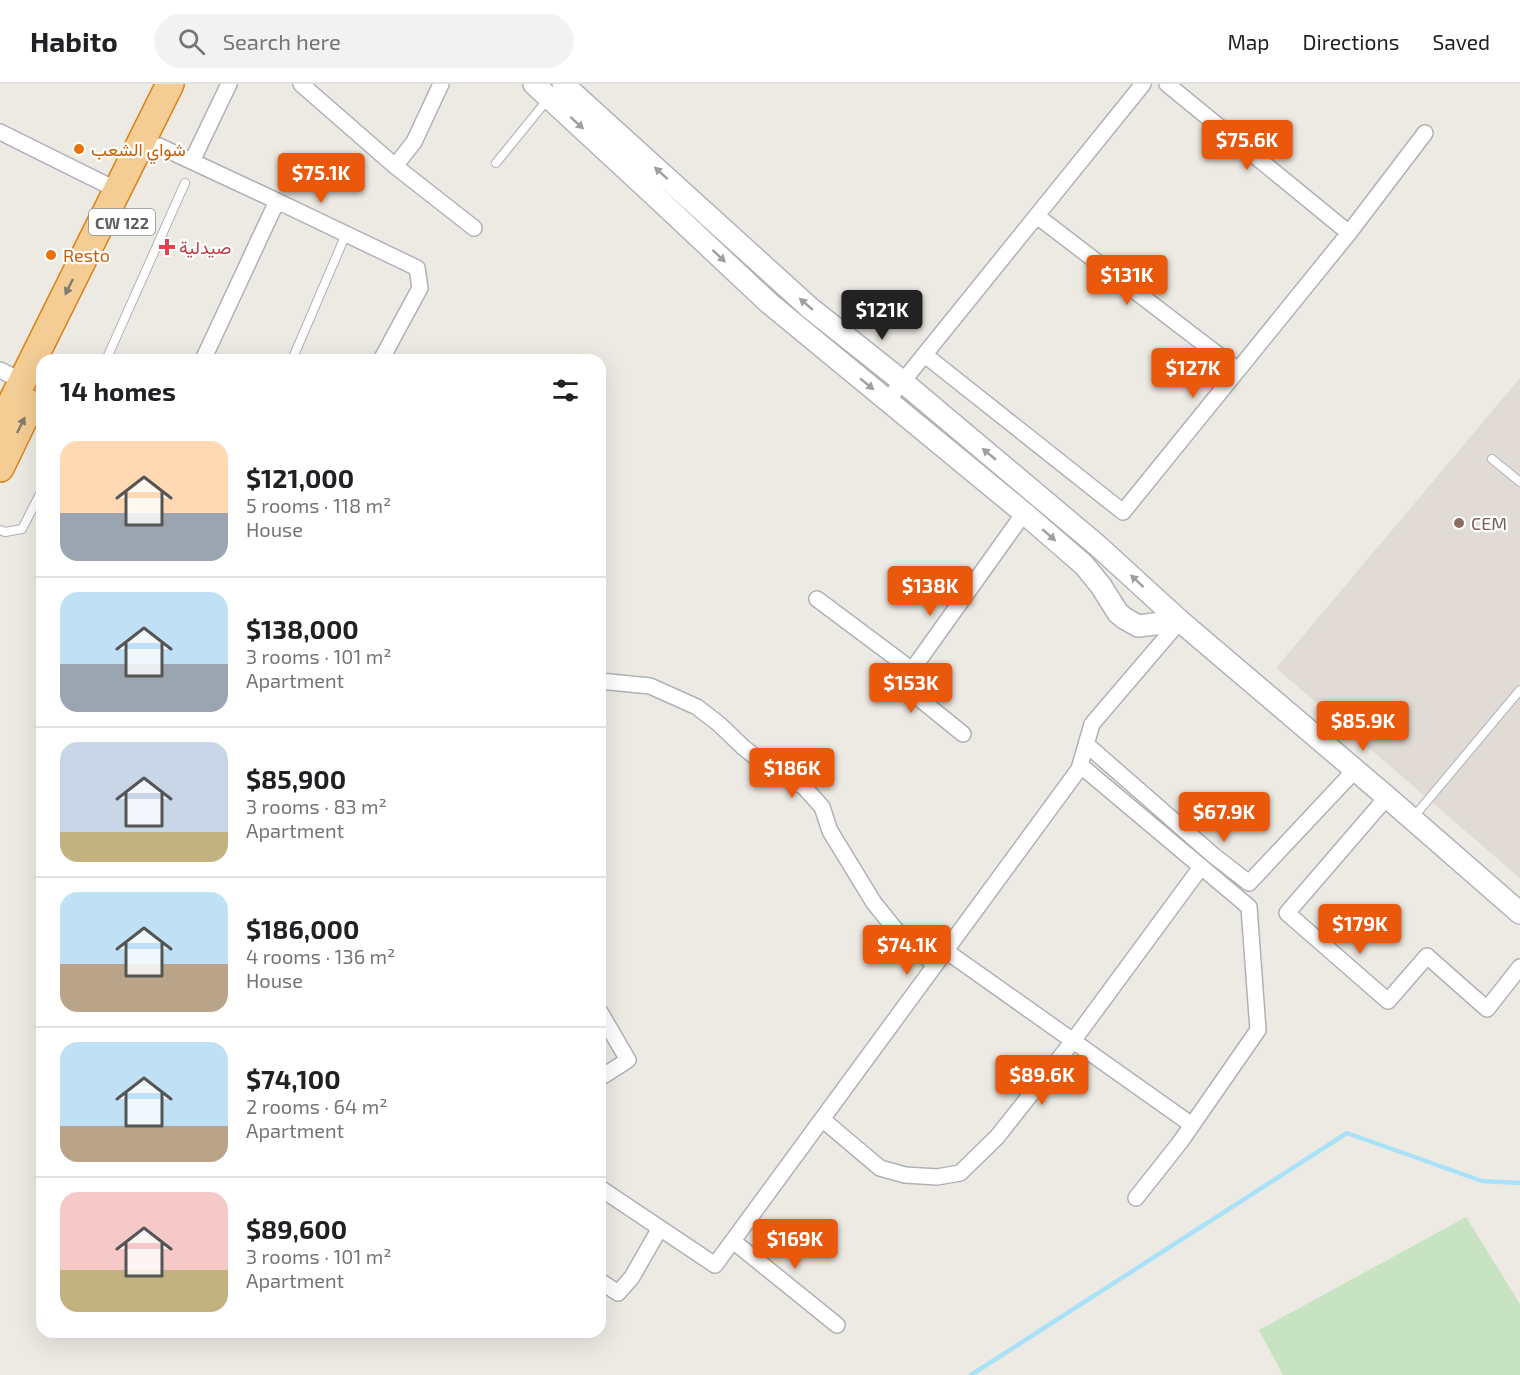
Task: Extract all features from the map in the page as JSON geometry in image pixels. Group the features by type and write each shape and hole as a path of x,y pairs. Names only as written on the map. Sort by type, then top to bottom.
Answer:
{"highway":[{"name":"CW 122","path":"43,354 117,190 170,84"},
{"name":"CW 122","path":"56,354 190,84"},
{"name":"CW 122","path":"0,468 36,369"},
{"name":"CW 122","path":"0,426 28,387"}],"street":[{"path":"192,160 229,84"},
{"path":"301,84 395,165 474,228"},
{"path":"395,165 414,142 441,84"},
{"path":"887,400 1143,84"},
{"path":"1167,84 1349,232"},
{"path":"549,89 1098,546 1180,621 1387,797 1520,914"},
{"path":"549,89 654,195 769,303 1084,565 1118,613 1138,626 1180,621"},
{"path":"0,132 117,190"},
{"path":"925,355 1123,512 1349,232 1425,133"},
{"path":"159,146 417,268 420,288 384,354"},
{"path":"206,354 277,201"},
{"path":"1037,216 1238,370"},
{"path":"963,734 910,691 912,670 1024,513"},
{"path":"817,598 912,670"},
{"path":"606,1192 715,1265 1072,779 1080,765 1092,724 1180,621"},
{"path":"606,682 650,686 697,707 758,759 804,787 822,807 830,831 874,903 895,929 935,965"},
{"path":"1086,744 1212,855 1249,883 1355,770"},
{"path":"1080,765 1249,907 1258,1030 1192,1125 1136,1197"},
{"path":"1387,797 1287,913 1389,1002 1427,956 1487,1009 1520,967"},
{"path":"822,1119 880,1168 904,1175 937,1177 960,1173 997,1137 1073,1041 1201,867"},
{"path":"946,951 1192,1125"},
{"path":"606,1023 627,1060 606,1074"},
{"path":"606,1285 618,1293 632,1277 660,1228"},
{"path":"733,1241 837,1325"}],"lane":[{"path":"496,163 549,89"},
{"path":"109,354 185,183"},
{"path":"295,354 345,234"},
{"path":"1492,459 1520,482"},
{"path":"0,530 5,532 22,529 36,502"},
{"path":"1412,820 1520,690"}],"shaded area":[{"name":"CEM","path":"1520,378 1520,878 1276,668"}],"green space":[{"path":"1466,1217 1520,1304 1520,1375 1283,1375 1259,1330"}],"waterway":[{"path":"971,1375 1347,1133 1482,1181 1520,1183"}],"place":[{"name":"شواي الشعب","path":"79,149"},
{"name":"صيدلية","path":"167,247"},
{"name":"Resto","path":"51,255"},
{"name":"CEM","path":"1459,523"}]}
